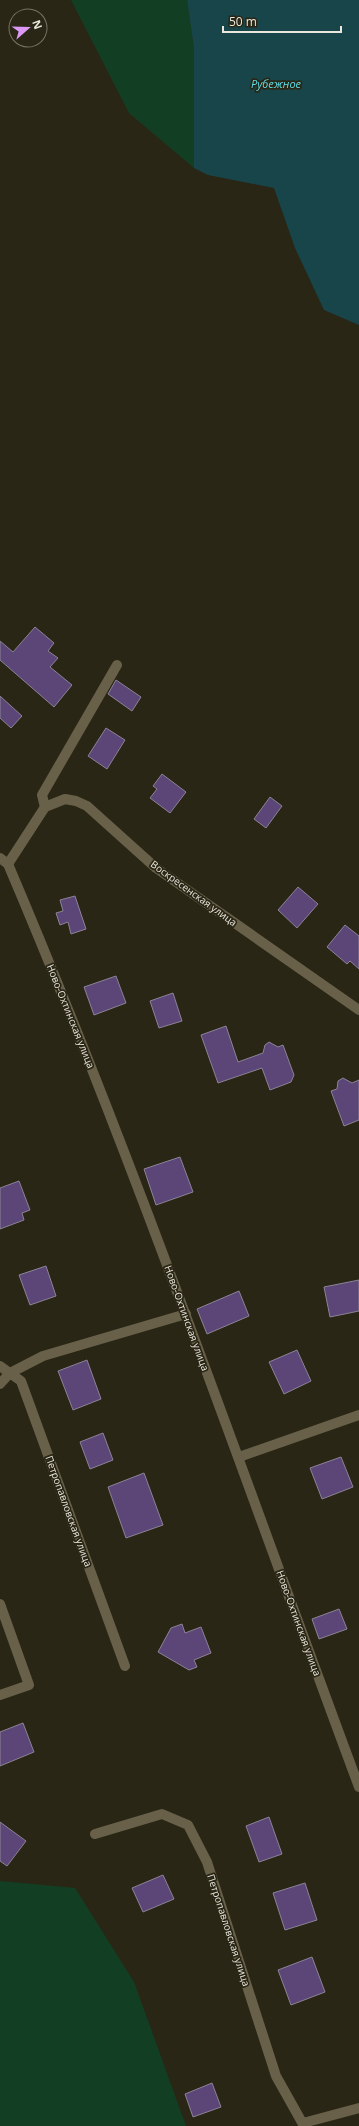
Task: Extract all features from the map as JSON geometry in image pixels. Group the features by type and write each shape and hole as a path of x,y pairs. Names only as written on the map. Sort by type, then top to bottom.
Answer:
{"street":[{"path":"4,861 45,807 42,795 117,665"},
{"name":"Воскресенская улица","path":"45,807 65,799 76,801 87,806 156,868 359,1010"},
{"name":"Ново-Охтинская улица","path":"4,861 48,957 135,1177 359,1787"},
{"path":"0,1384 10,1373 43,1356 186,1314"},
{"name":"Петропавловская улица","path":"0,1366 21,1381 125,1666"},
{"path":"239,1457 359,1415"},
{"path":"0,1604 29,1685 0,1695"},
{"name":"Петропавловская улица","path":"95,1834 162,1814 188,1825 207,1862 276,2076 303,2125"},
{"path":"303,2125 359,2108"}],"green space":[{"path":"71,0 187,0 194,48 194,168 129,113"},
{"path":"0,1881 75,1888 134,1982 186,2126 0,2126"}],"water":[{"name":"Рубежное","path":"187,0 359,0 359,325 324,310 295,248 274,188 208,175 194,168 194,48"}],"building":[{"path":"35,627 54,643 48,651 58,658 50,667 72,685 54,707 0,660 0,641 13,652"},
{"path":"116,680 141,697 132,711 108,694"},
{"path":"0,696 22,716 11,728 0,718"},
{"path":"106,728 125,740 107,769 88,756"},
{"path":"162,774 186,792 170,813 150,798 157,789 153,786"},
{"path":"270,797 282,806 266,828 254,819"},
{"path":"298,887 318,904 297,928 278,910"},
{"path":"75,896 86,929 71,934 68,922 60,925 56,913 63,911 60,900"},
{"path":"345,925 359,936 359,969 350,961 347,964 327,947"},
{"path":"116,976 126,1003 94,1015 84,987"},
{"path":"173,993 182,1021 159,1028 150,1001"},
{"path":"226,1026 238,1062 263,1053 265,1045 269,1042 278,1047 283,1045 294,1075 291,1082 270,1090 262,1068 218,1083 201,1035"},
{"path":"343,1078 352,1083 359,1080 359,1120 344,1126 331,1091 337,1089 338,1081"},
{"path":"180,1157 193,1192 156,1205 144,1169"},
{"path":"19,1181 30,1210 22,1213 24,1220 0,1229 0,1188"},
{"path":"46,1266 56,1296 30,1305 19,1275"},
{"path":"359,1280 359,1311 330,1317 324,1287"},
{"path":"239,1291 249,1316 207,1334 197,1309"},
{"path":"297,1350 311,1381 284,1394 269,1362"},
{"path":"87,1360 101,1399 73,1410 58,1371"},
{"path":"103,1433 113,1460 90,1469 80,1442"},
{"path":"341,1457 353,1487 322,1499 310,1468"},
{"path":"144,1473 163,1525 126,1538 108,1487"},
{"path":"339,1609 347,1629 319,1639 312,1619"},
{"path":"182,1624 185,1633 201,1627 211,1653 194,1660 197,1667 189,1670 158,1652 171,1628"},
{"path":"23,1723 34,1752 0,1766 0,1732"},
{"path":"269,1817 282,1854 259,1862 246,1826"},
{"path":"0,1822 26,1841 7,1866 0,1861"},
{"path":"163,1875 174,1899 143,1912 132,1888"},
{"path":"305,1883 317,1920 285,1930 273,1893"},
{"path":"312,1957 325,1992 291,2005 278,1970"},
{"path":"212,2083 221,2107 193,2117 185,2094"}]}
